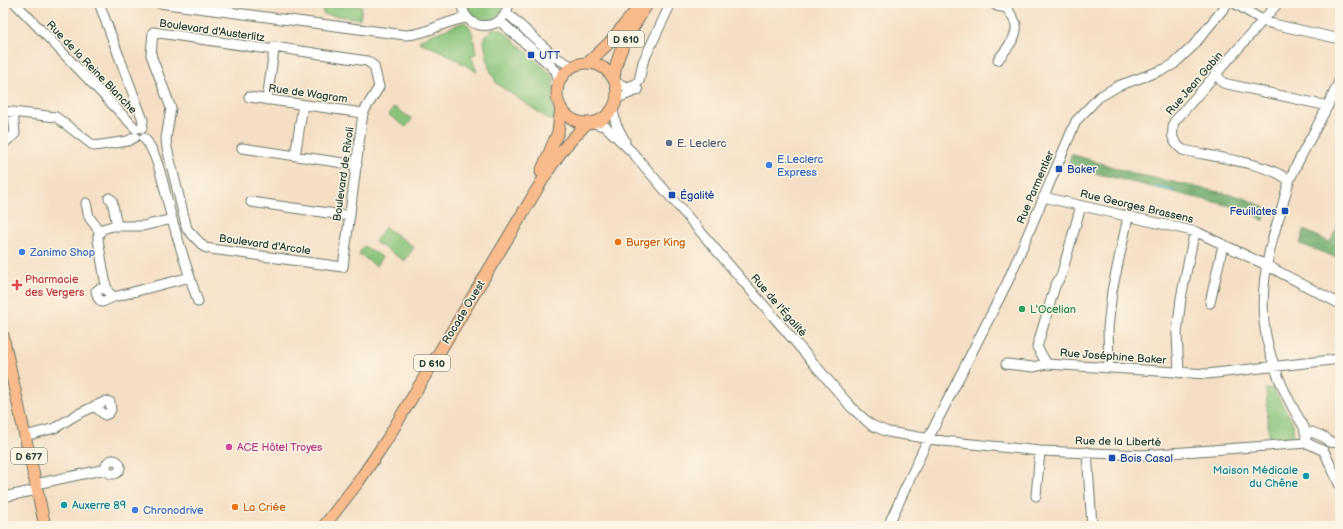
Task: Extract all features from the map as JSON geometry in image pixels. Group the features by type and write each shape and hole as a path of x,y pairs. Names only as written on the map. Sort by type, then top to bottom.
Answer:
{"main road":[{"name":"D 610","path":"588,63 609,43 642,3"},
{"name":"D 610","path":"615,81 619,53 648,3"},
{"path":"588,63 603,68 615,81 617,98 613,110 602,120 591,123 572,119 561,108 557,93 559,83 563,76 573,67 588,63"},
{"name":"Rocade Ouest","path":"532,195 558,132 561,108"},
{"name":"Rocade Ouest","path":"324,526 359,481 386,441 532,195 563,149 591,123"},
{"name":"D 677","path":"3,336 46,526"}],"street":[{"name":"Rue de la Reine Blanche","path":"15,3 150,144 198,302"},
{"path":"3,111 56,117 94,146 128,141 139,133 143,120 99,3"},
{"path":"159,3 405,35 422,33 468,18"},
{"path":"432,29 453,15 462,4 468,18 481,25 487,26 498,22 507,13 510,3"},
{"path":"615,81 628,87 639,81 642,62 671,3"},
{"path":"993,3 997,6 1008,5 1016,31 1015,36 998,60"},
{"name":"Rue Parmentier","path":"888,526 928,439 1008,281 1076,121 1099,97 1118,86 1165,69 1174,64 1193,46 1228,3"},
{"path":"1234,3 1264,21 1340,39"},
{"name":"Rue Jean Gabin","path":"1278,3 1217,75 1174,122 1171,132 1174,144 1183,150 1264,168 1284,177 1289,181"},
{"path":"507,13 555,57 573,67"},
{"path":"498,22 502,23 549,64 556,71 559,83"},
{"name":"Boulevard d'Austerlitz","path":"166,139 170,108 151,55 153,32 274,50 274,47 367,61 374,66 379,87"},
{"path":"267,100 274,50"},
{"path":"617,98 641,87 644,81 646,54"},
{"path":"1217,75 1223,84 1328,106"},
{"path":"1340,79 1328,106 1289,181 1266,265 1262,290 1263,330 1273,367 1307,435 1324,451 1340,486"},
{"name":"Boulevard de Rivoli","path":"343,267 363,113 379,87"},
{"name":"Rue de Wagram","path":"249,97 363,113"},
{"path":"295,156 303,105"},
{"path":"613,110 616,124 632,152"},
{"path":"3,144 15,134 13,112"},
{"path":"591,123 606,127 632,152"},
{"name":"Boulevard d'Arcole","path":"166,139 187,229 204,247 343,267"},
{"path":"242,148 357,165"},
{"name":"Rue de l'Égalité","path":"632,152 861,417 870,425 888,432 928,439"},
{"name":"Rue Georges Brassens","path":"1043,197 1197,232 1266,265 1340,304"},
{"path":"109,198 112,200 117,226"},
{"path":"251,202 350,216"},
{"path":"86,203 89,217 100,232"},
{"name":"Rue Joséphine Baker","path":"1081,206 1061,276 1055,286 1036,347 1047,364 1207,374 1340,359"},
{"path":"1109,368 1108,328 1112,292 1128,217"},
{"path":"172,219 143,226 107,227 100,232 98,240 107,288 110,295 114,297 190,277"},
{"path":"1179,373 1177,334 1181,298 1194,239 1197,232"},
{"path":"1210,302 1223,245"},
{"path":"1006,364 1033,367 1047,364"},
{"path":"25,436 55,428 76,414 94,406"},
{"path":"1307,435 1326,438 1329,442 1340,443"},
{"name":"Rue de la Liberté","path":"928,439 1040,451 1087,452 1143,456 1307,435"},
{"path":"1324,451 1329,442"},
{"path":"1036,496 1040,451"},
{"path":"1087,452 1092,526"},
{"path":"3,497 106,468"}],"green space":[{"path":"324,3 362,6 360,19 323,14"},
{"path":"466,3 505,3 498,17 482,21 474,18"},
{"path":"464,22 472,31 476,54 471,55 477,72 443,52 419,42 421,39"},
{"path":"494,28 502,30 506,33 552,75 554,79 552,101 555,120 550,120 497,84 489,68 484,41 486,35"},
{"path":"394,107 412,119 406,127 389,115"},
{"path":"1071,154 1136,174 1242,197 1266,208 1264,221 1247,210 1090,172 1068,165"},
{"path":"1340,221 1340,259 1300,244 1304,230 1330,242"},
{"path":"385,227 414,247 405,261 375,242"},
{"path":"364,246 382,257 376,266 359,254"},
{"path":"1273,388 1293,423 1294,439 1269,440 1266,389"}],"waterway":[{"path":"1155,187 1174,191"}],"place":[{"name":"UTT","path":"531,55"},
{"name":"E. Leclerc","path":"669,143"},
{"name":"E.Leclerc Express","path":"769,165"},
{"name":"Baker","path":"1059,169"},
{"name":"Égalité","path":"672,195"},
{"name":"Feuillates","path":"1285,211"},
{"name":"Burger King","path":"618,242"},
{"name":"Zanimo Shop","path":"22,252"},
{"name":"Pharmacie des Vergers","path":"17,285"},
{"name":"L'Ocelian","path":"1022,309"},
{"name":"ACE Hôtel Troyes","path":"229,447"},
{"name":"Bois Casal","path":"1112,458"},
{"name":"Maison Médicale du Chêne","path":"1306,476"},
{"name":"Auxerre 89","path":"64,505"},
{"name":"La Criée","path":"235,507"},
{"name":"Chronodrive","path":"135,510"}]}
